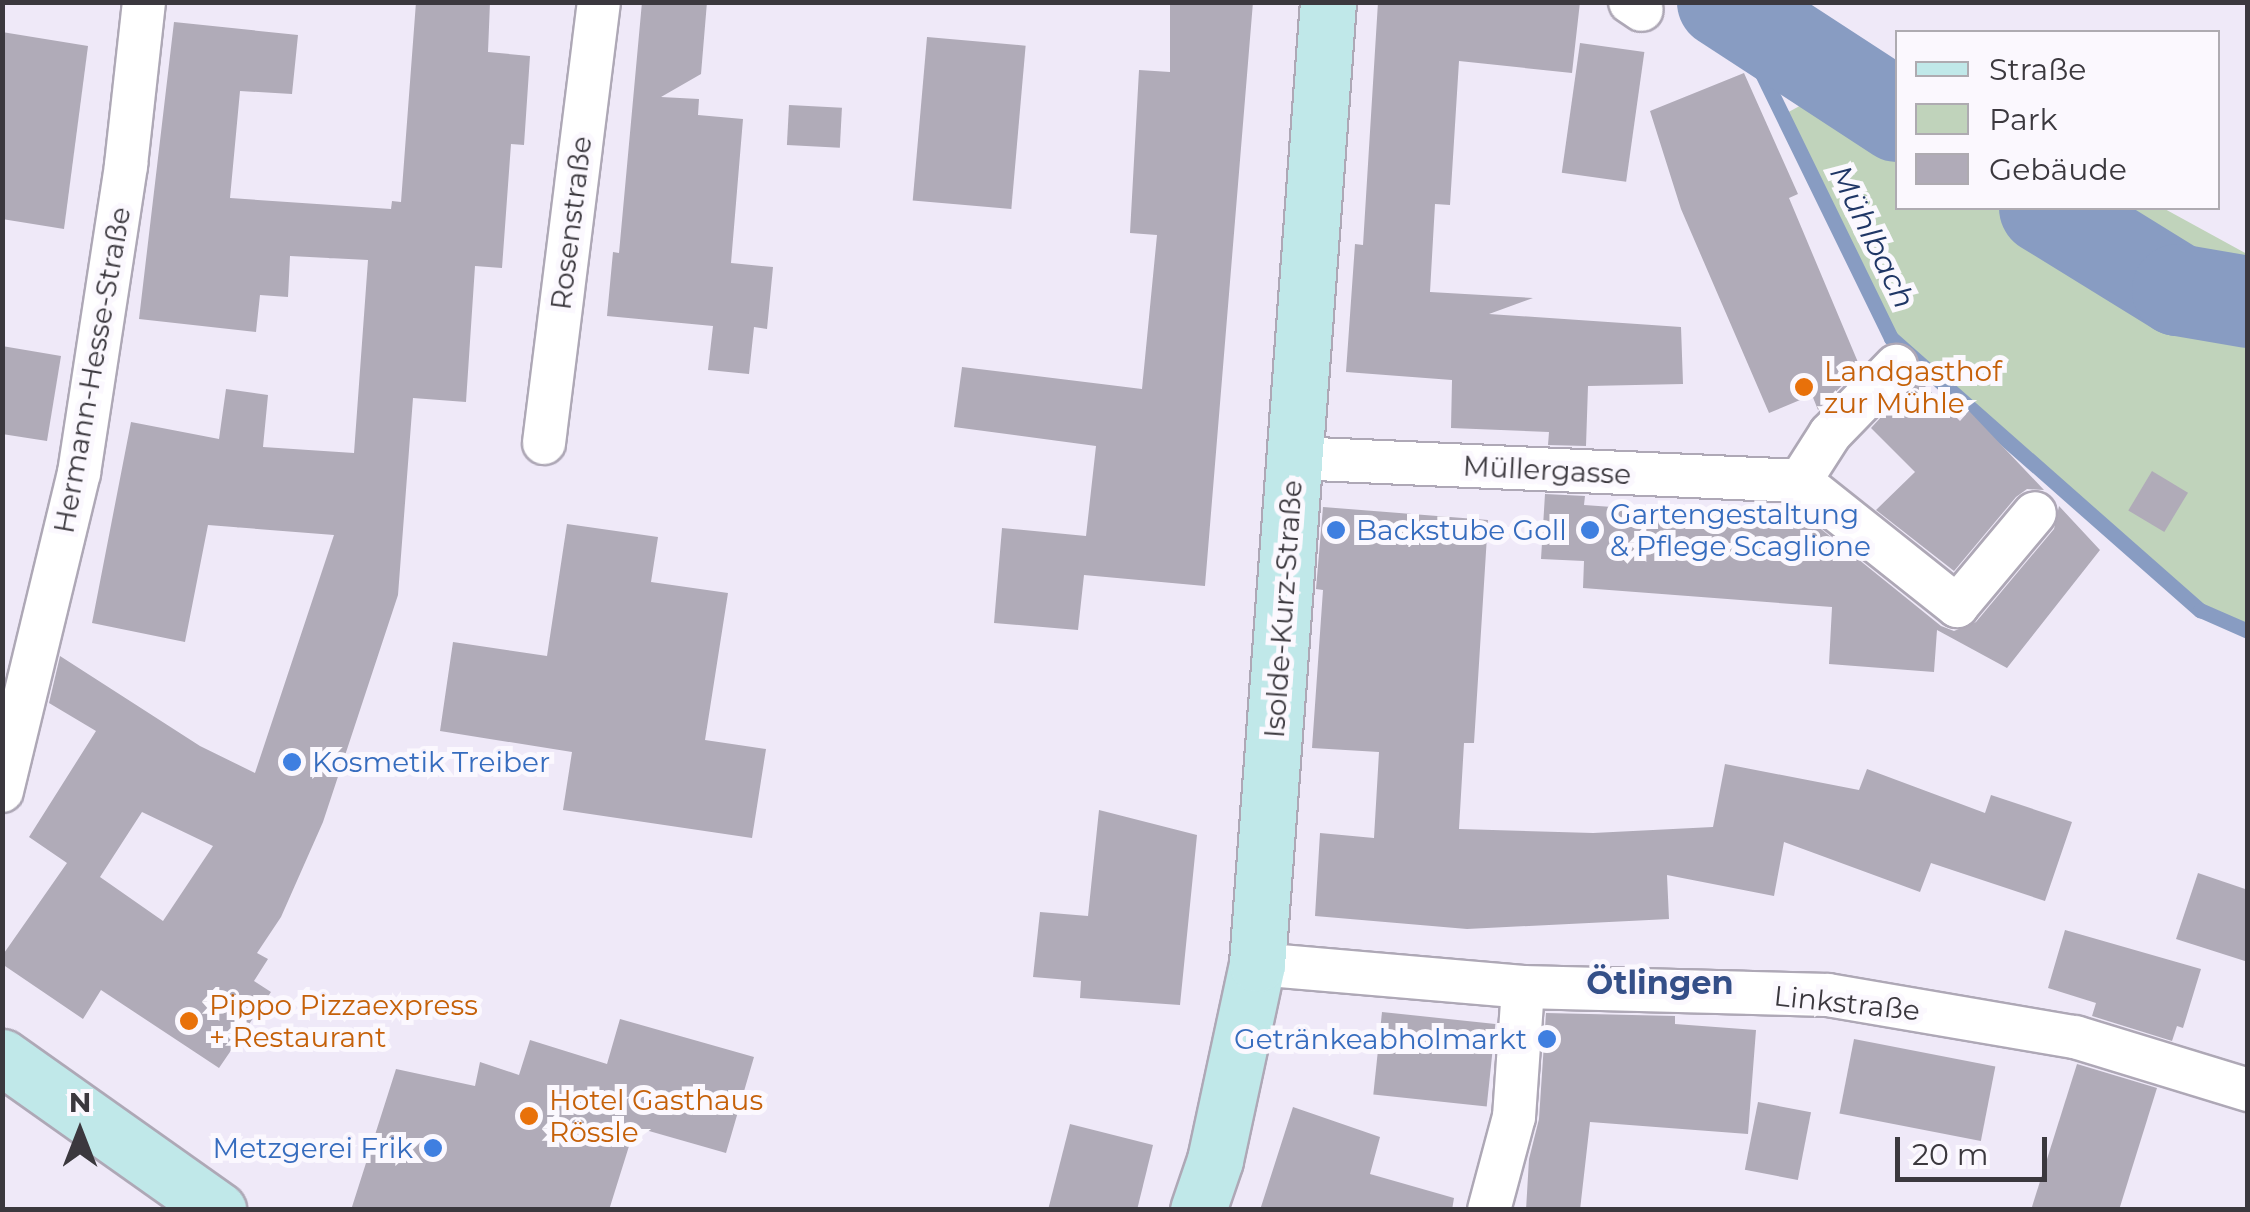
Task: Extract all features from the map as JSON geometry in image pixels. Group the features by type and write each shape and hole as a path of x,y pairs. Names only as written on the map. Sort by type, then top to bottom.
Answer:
{"street":[{"name":"Hermann-Hesse-Straße","path":"2,791 80,472 126,165 144,2"},
{"name":"Rosenstraße","path":"544,443 599,2"},
{"name":"Isolde-Kurz-Straße","path":"1198,1210 1215,1160 1257,964 1328,2"},
{"path":"1896,366 1830,434 1800,481 1958,606 2035,512"},
{"name":"Müllergasse","path":"1294,458 1800,481"},
{"name":"Linkstraße","path":"1257,964 1523,986 1828,995 2075,1037 2248,1090"},
{"path":"1489,1210 1514,1117 1523,986"},
{"path":"2,1057 218,1210"}],"green space":[{"path":"1784,69 1895,85 1895,210 2167,210 2247,254 2247,631 2200,610 1891,338 1783,115 1807,102"}],"building":[{"path":"416,2 490,2 488,52 530,56 524,145 511,144 502,268 475,266 466,402 413,398 398,595 323,822 281,917 257,953 268,959 254,981 271,992 219,1068 101,990 83,1019 2,964 2,956 67,863 29,837 96,731 49,703 60,656 200,746 255,773 334,535 208,525 185,642 92,623 131,422 219,439 226,389 268,395 263,447 354,453 368,260 290,256 288,297 260,295 256,332 139,319 174,22 298,35 292,94 240,91 230,198 391,209 392,201 401,202","holes":["142,812 213,846 163,921 100,877"]},
{"path":"642,2 707,2 701,74 661,97 699,99 698,115 743,119 731,263 773,267 767,329 754,327 749,374 708,370 713,326 607,316 613,252 619,253"},
{"path":"1170,2 1253,2 1205,586 1084,575 1078,630 994,623 1002,528 1086,536 1096,446 954,427 962,367 1142,389 1157,235 1130,233 1139,70 1170,72"},
{"path":"1378,2 1580,2 1572,73 1459,61 1450,205 1435,204 1430,292 1533,298 1489,314 1681,327 1683,384 1588,386 1586,446 1548,445 1549,432 1451,428 1452,380 1346,372 1355,244 1363,245"},
{"path":"2,32 88,46 64,229 2,219"},
{"path":"927,37 1026,46 1011,209 913,200"},
{"path":"1580,43 1644,52 1626,182 1562,173"},
{"path":"1744,73 1798,194 1789,198 1860,367 1818,410 1812,395 1769,413 1681,209 1650,111"},
{"path":"789,105 842,108 840,148 787,145"},
{"path":"2,346 61,356 47,441 2,434"},
{"path":"1917,378 1960,421 1969,411 2044,490 2027,489 2016,497 1954,571 1876,510 1915,472 1871,428"},
{"path":"2152,471 2188,493 2164,532 2128,510"},
{"path":"1545,494 1585,496 1584,505 1811,521 1941,626 1954,631 1976,622 2054,529 2059,506 2100,550 2007,668 1937,630 1934,672 1829,664 1832,607 1583,588 1584,561 1541,559"},
{"path":"1323,507 1488,520 1474,743 1464,743 1459,829 1593,833 1713,827 1725,764 1859,790 1867,769 1985,813 1991,795 2072,822 2045,901 1931,863 1920,892 1784,842 1774,896 1667,875 1669,919 1467,929 1315,916 1320,833 1374,838 1379,752 1312,748 1323,590 1316,589"},
{"path":"567,524 658,537 651,582 728,593 705,740 766,749 752,838 563,810 572,752 440,731 453,642 547,656"},
{"path":"1099,810 1197,835 1180,1005 1080,998 1081,981 1033,977 1040,912 1088,916"},
{"path":"2198,873 2248,890 2248,962 2176,939"},
{"path":"2065,930 2201,969 2183,1028 2177,1026 2172,1041 2092,1016 2096,1003 2048,988"},
{"path":"1382,1012 1495,1024 1487,1106 1373,1095"},
{"path":"1546,1013 1675,1016 1675,1024 1756,1030 1748,1134 1590,1122 1580,1210 1526,1210 1529,1159 1539,1119"},
{"path":"620,1019 754,1057 726,1153 635,1127 609,1210 351,1210 396,1069 475,1086 480,1062 519,1075 530,1040 607,1064"},
{"path":"1854,1039 1995,1066 1981,1141 1839,1114"},
{"path":"2077,1064 2157,1088 2119,1210 2031,1210"},
{"path":"1758,1102 1811,1112 1798,1180 1745,1170"},
{"path":"1293,1107 1380,1137 1370,1174 1454,1198 1452,1210 1260,1210"},
{"path":"1070,1124 1153,1145 1137,1210 1048,1210"}],"waterway":[{"path":"1723,2 1895,114"},
{"name":"Mühlbach","path":"1732,12 1891,338 2200,610 2248,631"},
{"path":"2048,210 2178,290 2248,302"}],"place":[{"name":"Landgasthof zur Mühle","path":"1804,387"},
{"name":"Backstube Goll","path":"1336,530"},
{"name":"Gartengestaltung & Pflege Scaglione","path":"1590,530"},
{"name":"Kosmetik Treiber","path":"292,762"},
{"name":"Pippo Pizzaexpress + Restaurant","path":"189,1021"},
{"name":"Getränkeabholmarkt","path":"1547,1039"},
{"name":"Hotel Gasthaus Rössle","path":"529,1116"},
{"name":"Metzgerei Frik","path":"433,1148"}],"district":[{"name":"Ötlingen","path":"1660,983"}]}
